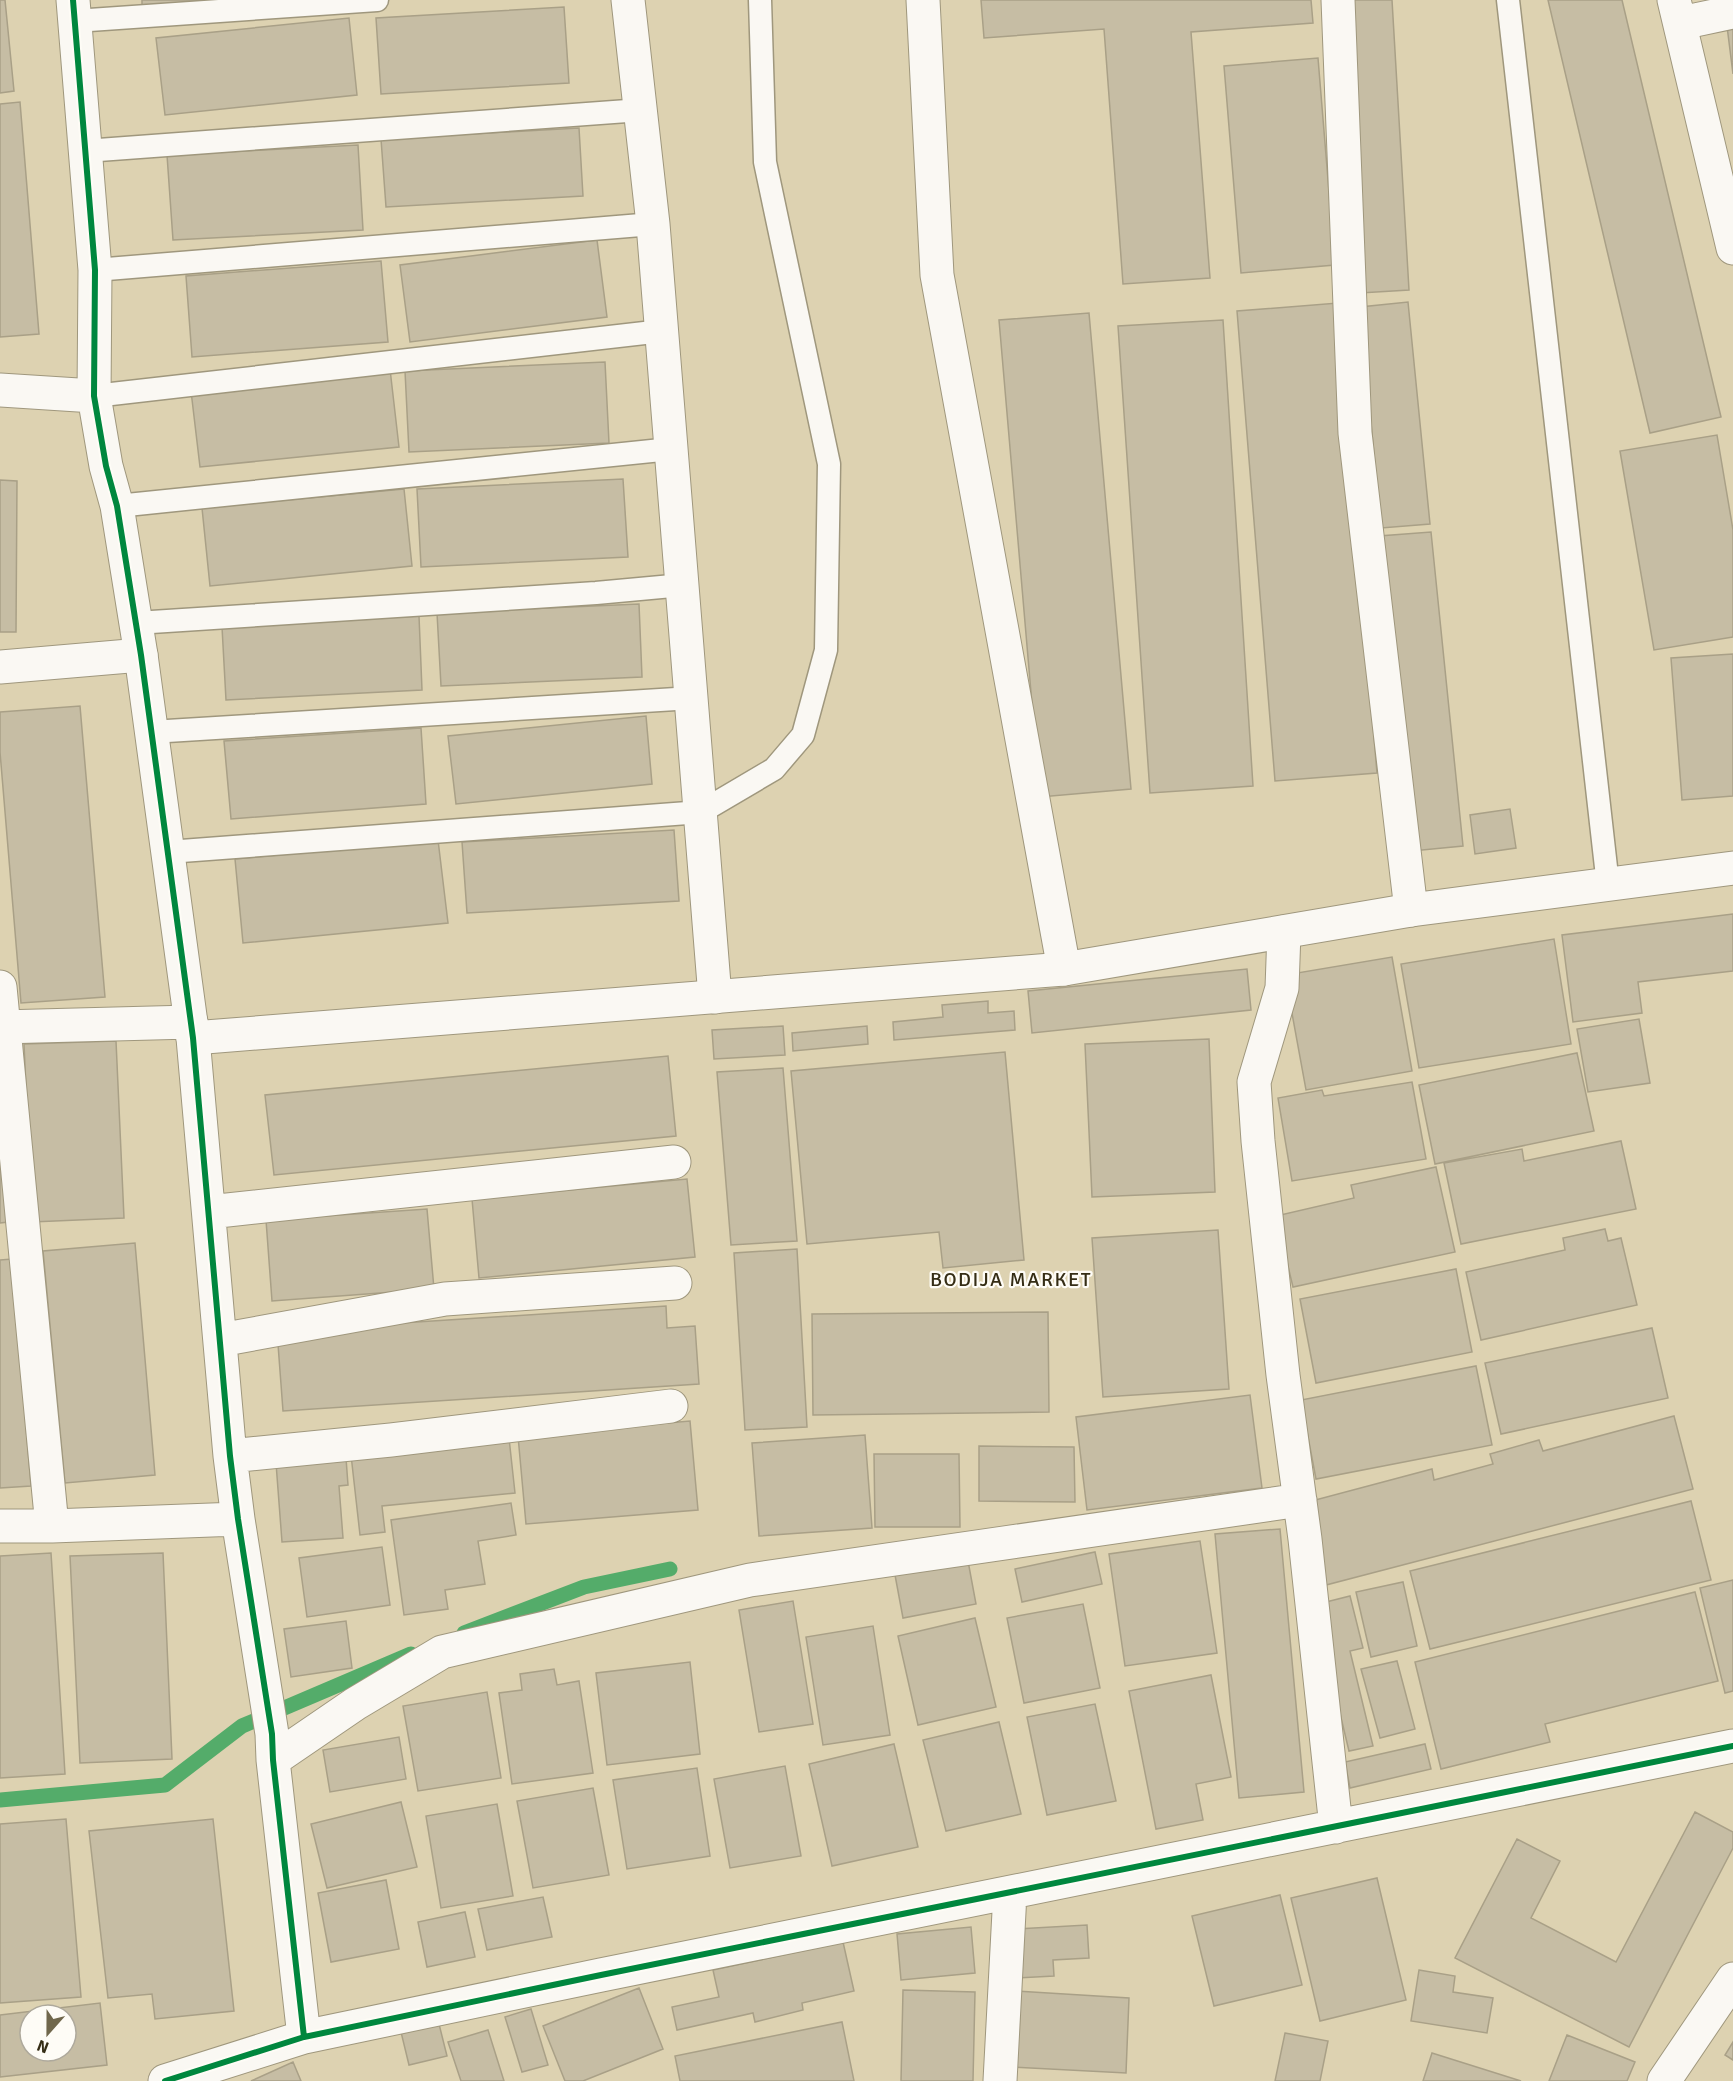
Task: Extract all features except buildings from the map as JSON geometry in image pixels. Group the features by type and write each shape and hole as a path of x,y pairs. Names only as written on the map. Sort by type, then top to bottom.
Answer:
{"street":[{"path":"628,0 653,224 716,997"},
{"path":"923,0 937,275 1064,969"},
{"path":"1338,0 1355,433 1411,910"},
{"path":"74,10 95,270 94,396 106,466 117,506 139,639 192,1030 230,1456 273,1747 304,2037"},
{"path":"1733,12 1678,12 1733,248"},
{"path":"0,390 94,396"},
{"path":"0,667 139,639"},
{"path":"2,1027 192,1030 716,997 1064,969 1411,910 1733,868"},
{"path":"1284,932 1282,988 1254,1082 1260,1165 1283,1375 1300,1500 1336,1827"},
{"path":"0,987 2,1027 52,1526"},
{"path":"209,1212 674,1162"},
{"path":"220,1340 445,1299 675,1283"},
{"path":"230,1456 391,1440 671,1406"},
{"path":"273,1747 355,1704 442,1652 750,1580 1300,1500"},
{"path":"0,1526 238,1519"},
{"path":"165,2081 304,2037 1733,1746"},
{"path":"1000,2081 1010,1893"},
{"path":"1664,2081 1733,1979"}],"lane":[{"path":"74,10 377,0"},
{"path":"168,852 701,812 774,769 803,735 826,650 829,464 765,162 760,0"},
{"path":"1508,0 1608,885"},
{"path":"85,151 640,110"},
{"path":"95,270 653,224"},
{"path":"94,396 662,331"},
{"path":"117,506 671,449"},
{"path":"139,639 682,585"},
{"path":"151,732 692,698"}],"waterway":[{"path":"464,1633 584,1587 670,1569"},
{"path":"0,1800 165,1785 242,1726 411,1654"}],"cycle path":[{"path":"73,0 95,270 94,396 106,466 117,506 141,655 193,1038 230,1456 272,1734 304,2037"},
{"path":"165,2081 304,2037 1733,1746"}],"district":[{"name":"BODIJA MARKET","path":"1011,1279"}]}
